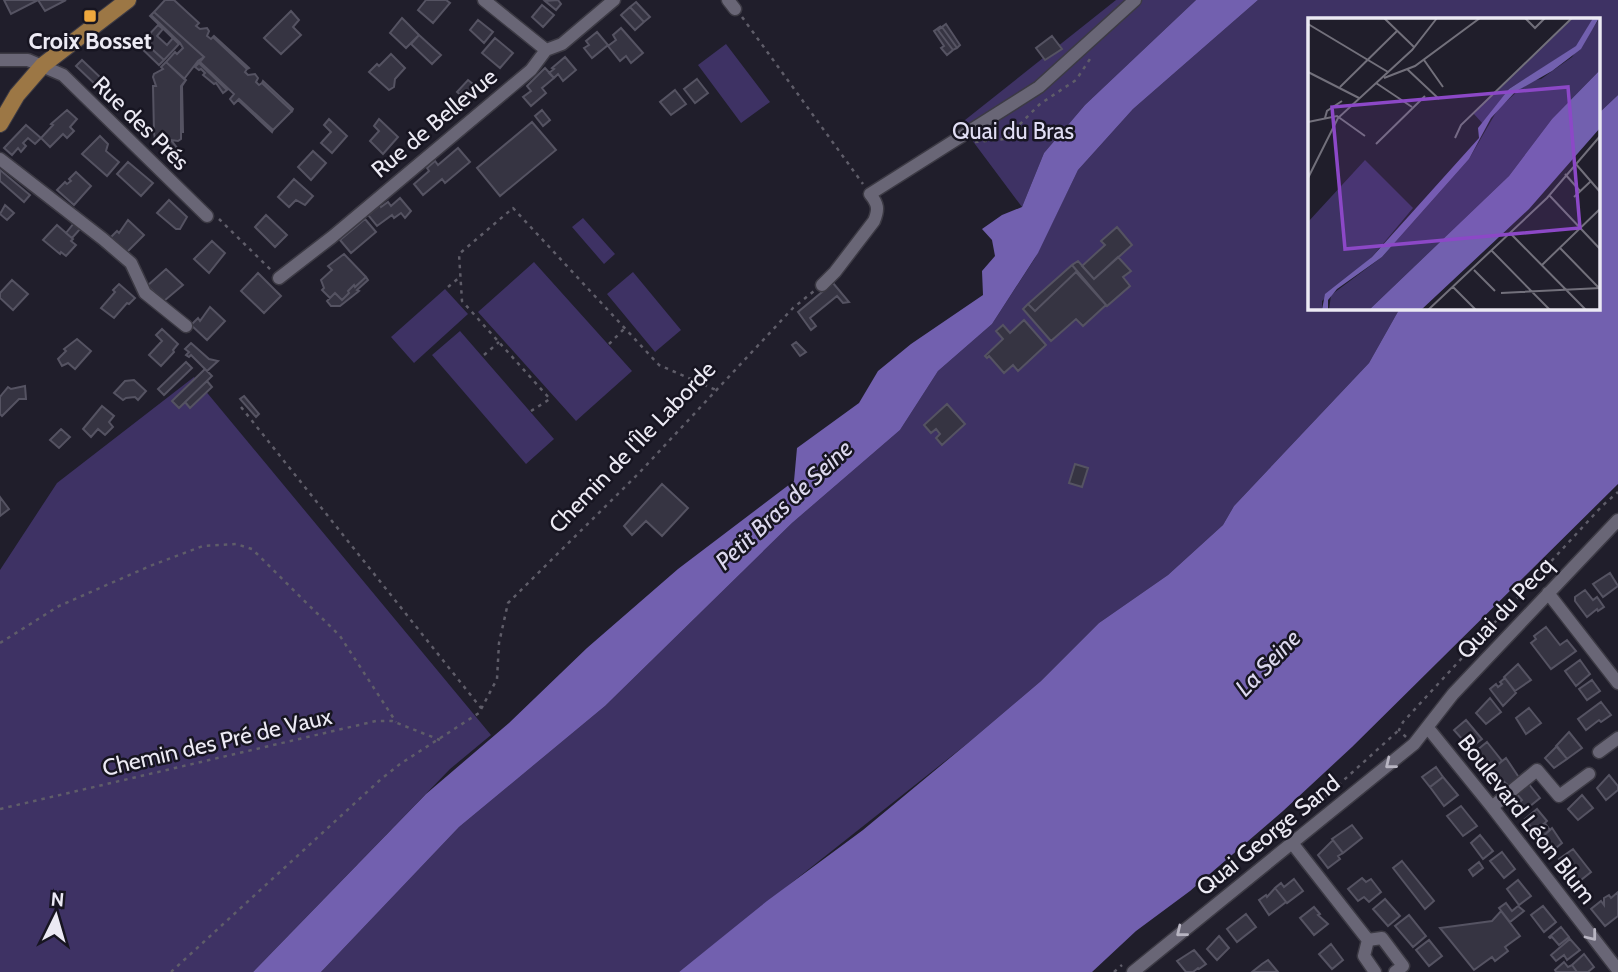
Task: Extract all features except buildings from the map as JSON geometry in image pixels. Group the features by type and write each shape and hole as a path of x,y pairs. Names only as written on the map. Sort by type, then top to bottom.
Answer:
{"main road":[{"path":"0,124 17,95 43,65 128,0"}],"street":[{"path":"484,0 546,50"},
{"name":"Rue de Bellevue","path":"279,278 332,237 531,70 546,50 562,44 614,0"},
{"path":"822,285 874,220 878,211 877,202 870,194 1039,87 1135,0"},
{"path":"0,60 28,60 43,65"},
{"name":"Rue des Prés","path":"43,65 63,75 206,216"},
{"path":"0,159 131,263 145,293 186,326"},
{"name":"Quai du Pecq","path":"1428,728 1453,694 1618,520"},
{"path":"1548,593 1618,684"},
{"name":"Boulevard Léon Blum","path":"1428,728 1617,970"},
{"name":"Quai George Sand","path":"1140,970 1413,744 1428,728"},
{"path":"1599,752 1618,738"},
{"path":"1492,807 1537,770 1559,796 1589,774"},
{"path":"1292,843 1368,940"},
{"path":"1368,940 1382,938 1403,966 1395,972"},
{"path":"1368,940 1364,956 1375,972"}],"path":[{"path":"732,4 870,194"},
{"path":"531,411 550,399 462,301 459,254 513,208 659,365 717,390"},
{"path":"206,216 218,218 279,278"},
{"path":"448,287 460,277"},
{"name":"Chemin de l'Île Laborde","path":"171,972 380,780 479,713 497,679 499,643 508,603 639,473 793,309 822,285"},
{"path":"609,344 626,327"},
{"path":"484,355 499,342"},
{"path":"242,407 481,708"},
{"path":"1408,740 1399,730 1403,722 1618,492"},
{"path":"0,643 60,606 150,566 203,546 236,544 252,549 340,636 396,722"},
{"name":"Chemin des Pré de Vaux","path":"0,810 376,721 396,722 440,740"}],"green space":[{"name":"Quai du Bras","path":"1116,0 1196,0 1085,105 1044,153 1022,207 960,124"},
{"path":"1258,0 1618,0 1618,95 1600,112 1600,18 1308,18 1308,310 1399,310 1369,363 1234,506 1223,525 1168,575 1099,623 1041,681 968,743 679,972 321,972 459,827 605,706 792,523 900,430 938,371 992,324 1035,258 1078,170 1133,109"},
{"path":"726,44 770,102 741,123 698,65"},
{"path":"583,218 615,254 604,264 572,227"},
{"path":"534,262 632,371 576,421 478,312"},
{"path":"633,272 681,330 655,352 607,294"},
{"path":"445,289 468,314 414,363 391,337"},
{"path":"460,331 554,439 526,464 432,355"},
{"path":"194,377 491,735 450,769 253,972 0,972 0,570 57,483"}],"water":[{"name":"Petit Bras de Seine","path":"1196,0 1258,0 1133,109 1078,170 1038,253 992,324 938,371 900,430 792,523 605,706 459,827 321,972 253,972 426,794 509,723 587,648 678,569 794,481 797,448 859,403 878,371 911,344 983,295 982,271 995,256 992,240 982,229 1002,215 1022,207 1044,153 1085,105"},
{"name":"La Seine","path":"1618,95 1618,484 1352,747 1283,811 1190,891 1136,931 1092,972 679,972 767,901 863,830 1041,681 1099,623 1168,575 1223,525 1234,506 1369,363 1399,310 1600,310 1600,112"}],"place":[{"name":"Croix Bosset","path":"90,16"}]}
